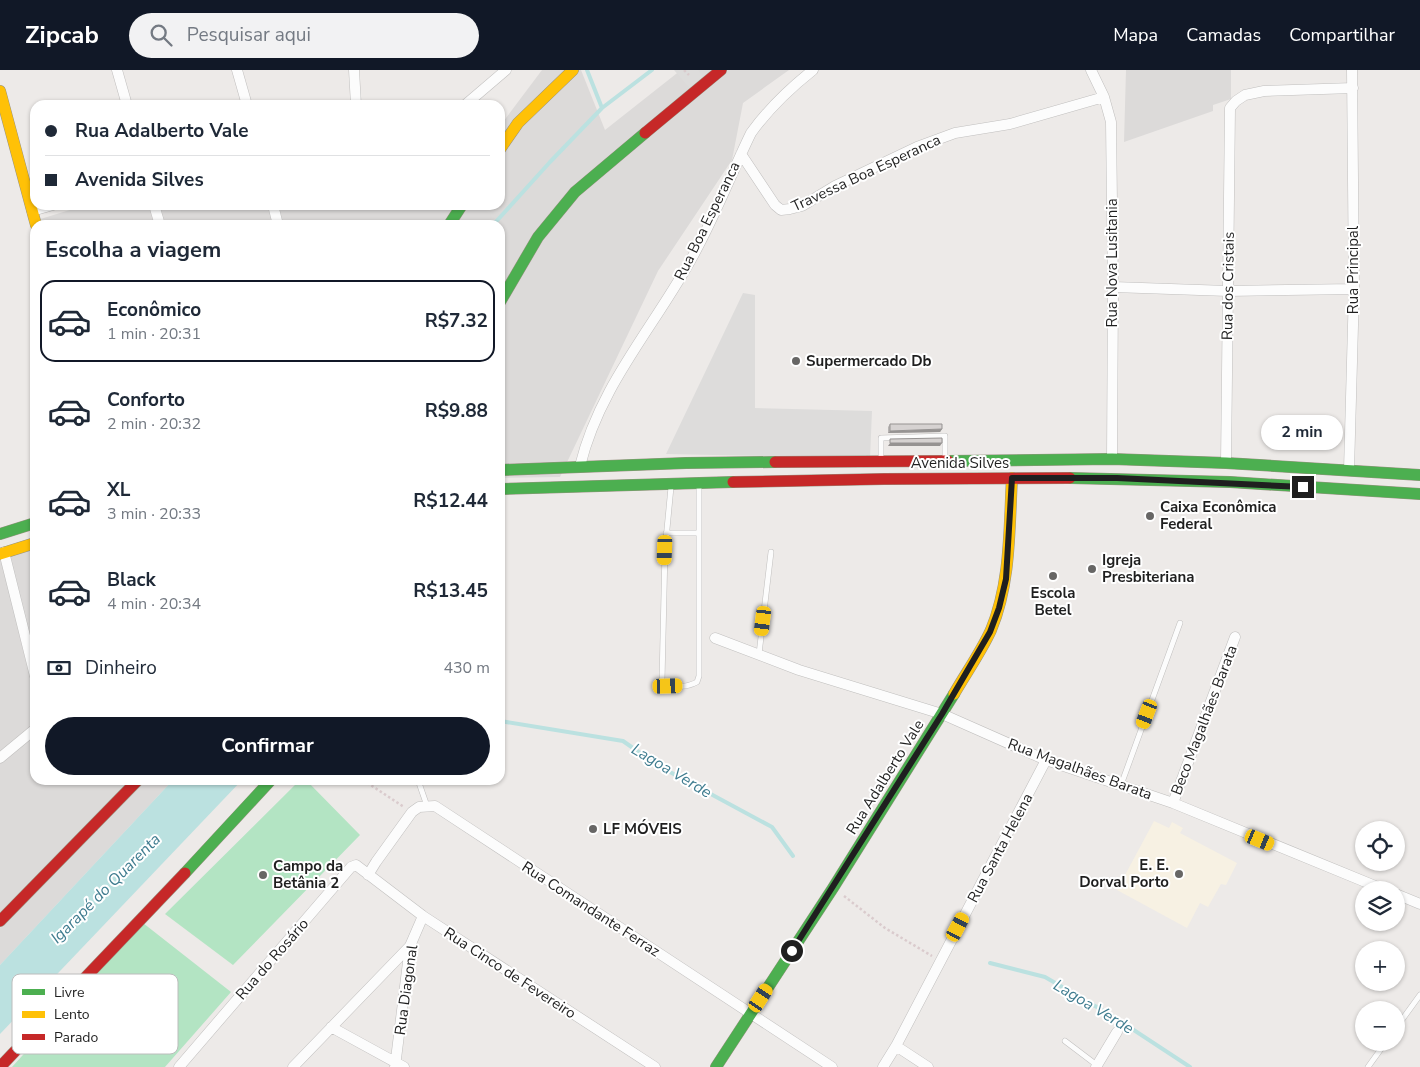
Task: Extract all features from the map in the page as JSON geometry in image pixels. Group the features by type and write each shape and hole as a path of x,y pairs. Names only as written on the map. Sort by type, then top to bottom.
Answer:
{"main road":[{"path":"505,292 538,237 575,192 721,70"},
{"path":"505,142 518,123 569,73"},
{"path":"0,91 30,204"},
{"path":"32,211 35,220"},
{"name":"Avenida Silves","path":"505,470 686,463 1112,459 1226,463 1420,475"},
{"name":"Avenida Silves","path":"505,489 861,478 1117,478 1420,494"},
{"name":"Rua Adalberto Vale","path":"716,1067 833,888 942,714 990,632 999,608 1006,579 1012,478"},
{"path":"0,534 30,525"},
{"path":"2,553 30,545"},
{"path":"0,921 133,785"},
{"path":"89,974 266,785"},
{"path":"0,1067 12,1054"}],"street":[{"path":"117,70 125,100"},
{"path":"237,70 246,100"},
{"path":"354,70 356,100"},
{"path":"471,100 506,70"},
{"name":"Rua Boa Esperanca","path":"580,466 585,445 596,417 617,376 690,262 751,133 782,95 813,70"},
{"name":"Rua Nova Lusitania","path":"1091,70 1104,97 1111,122 1113,287 1112,459"},
{"name":"Rua Principal","path":"1349,470 1354,289 1352,70"},
{"name":"Rua dos Cristais","path":"1226,463 1230,108 1245,95 1264,91 1353,88"},
{"name":"Travessa Boa Esperanca","path":"740,154 775,205 781,210 790,210 802,206 835,186 917,147 955,133 1010,124 1104,97"},
{"path":"1113,287 1228,291 1354,289"},
{"path":"2,553 30,657"},
{"name":"Beco Magalhães Barata","path":"1173,803 1235,637"},
{"name":"Rua Magalhães Barata","path":"715,638 799,670 942,714 1046,760 1173,803 1363,881"},
{"path":"0,758 30,733"},
{"name":"Rua Santa Helena","path":"883,1067 896,1046 1046,760"},
{"path":"368,875 412,812 419,807 427,806"},
{"name":"Rua Comandante Ferraz","path":"427,806 435,806 832,1067"},
{"name":"Rua do Rosário","path":"179,1067 351,866 356,865 368,875"},
{"name":"Rua Cinco de Fevereiro","path":"368,875 423,916 655,1067"},
{"path":"1405,898 1420,904"},
{"name":"Rua Diagonal","path":"398,1065 410,946 423,916"},
{"path":"293,1067 410,946"},
{"path":"331,1027 398,1065"},
{"path":"1097,1066 1118,1032"},
{"path":"896,1046 928,1067"}],"lane":[{"path":"881,462 881,438 945,436 946,462"},
{"path":"671,484 666,533 662,680 668,686 691,686 697,682 699,676 699,483"},
{"path":"666,533 699,533"},
{"path":"758,655 771,552"},
{"path":"1121,786 1180,624"},
{"path":"420,785 427,806"},
{"path":"1405,1016 1420,995"},
{"path":"1065,1041 1097,1066"},
{"path":"1368,1067 1380,1051"}],"path":[{"path":"684,70 689,75"},
{"path":"371,785 412,812"},
{"path":"833,888 885,928 940,960"}],"shaded area":[{"path":"542,70 581,70 605,130 681,70 789,70 743,103 732,160 658,271 560,477 505,478 505,220 37,220 70,210 505,210 505,119"},
{"path":"674,70 698,70 707,82 694,93"},
{"path":"1126,70 1231,70 1231,99 1213,105 1213,111 1124,142"},
{"path":"743,293 755,295 755,408 872,411 870,458 666,454"},
{"name":"Igarapé do Quarenta","path":"30,539 30,785 168,785 0,965 0,548"},
{"name":"E. E. Dorval Porto","path":"1154,821 1169,828 1172,822 1183,828 1180,833 1237,863 1226,885 1221,884 1208,907 1200,903 1187,928 1117,890"}],"green space":[{"name":"Campo da Betânia 2","path":"295,785 311,785 360,835 233,965 165,914"},
{"path":"143,923 231,992 178,1052 178,974 97,974"},
{"path":"24,1054 176,1054 165,1067 12,1067"}],"water":[{"path":"168,785 237,785 57,974 12,974 12,1021 0,1034 0,965"}],"building":[{"path":"890,424 942,424 942,429 890,431"},
{"path":"942,438 942,443 890,443 890,439"}],"waterway":[{"path":"587,70 602,108"},
{"name":"Igarapé do Quarenta","path":"498,220 602,108 652,70"},
{"name":"Lagoa Verde","path":"505,722 623,741 657,765 772,827 793,856"},
{"name":"Lagoa Verde","path":"990,963 1045,977 1114,1017 1190,1067"}],"traffic: fast":[{"path":"505,293 538,237 575,192 645,133"},
{"path":"452,220 459,210"},
{"path":"948,461 1112,459 1226,463 1420,475"},
{"path":"505,470 686,463 775,462"},
{"path":"1070,478 1230,482 1420,494"},
{"path":"505,489 733,482"},
{"path":"0,534 30,525"},
{"path":"716,1067 833,888 954,694"},
{"path":"185,873 266,785"}],"traffic: slow":[{"path":"505,142 518,123 573,70"},
{"path":"0,91 30,203"},
{"path":"32,210 35,220"},
{"path":"954,694 987,638 998,612 1008,555 1012,478"},
{"path":"0,554 30,545"}],"traffic: jam":[{"path":"645,133 721,70"},
{"path":"775,462 948,461"},
{"path":"733,482 1070,478"},
{"path":"0,921 133,785"},
{"path":"89,974 185,873"},
{"path":"0,1067 12,1054"}],"place":[{"name":"Supermercado Db","path":"796,361"},
{"name":"Caixa Econômica Federal","path":"1150,516"},
{"name":"Igreja Presbiteriana","path":"1092,569"},
{"name":"Escola Betel","path":"1053,576"},
{"name":"LF MÓVEIS","path":"593,829"},
{"name":"E. E. Dorval Porto","path":"1179,874"},
{"name":"Campo da Betânia 2","path":"263,875"}],"route":[{"path":"792,951 942,714 990,632 999,608 1006,579 1012,478 1117,478 1303,487"}]}
